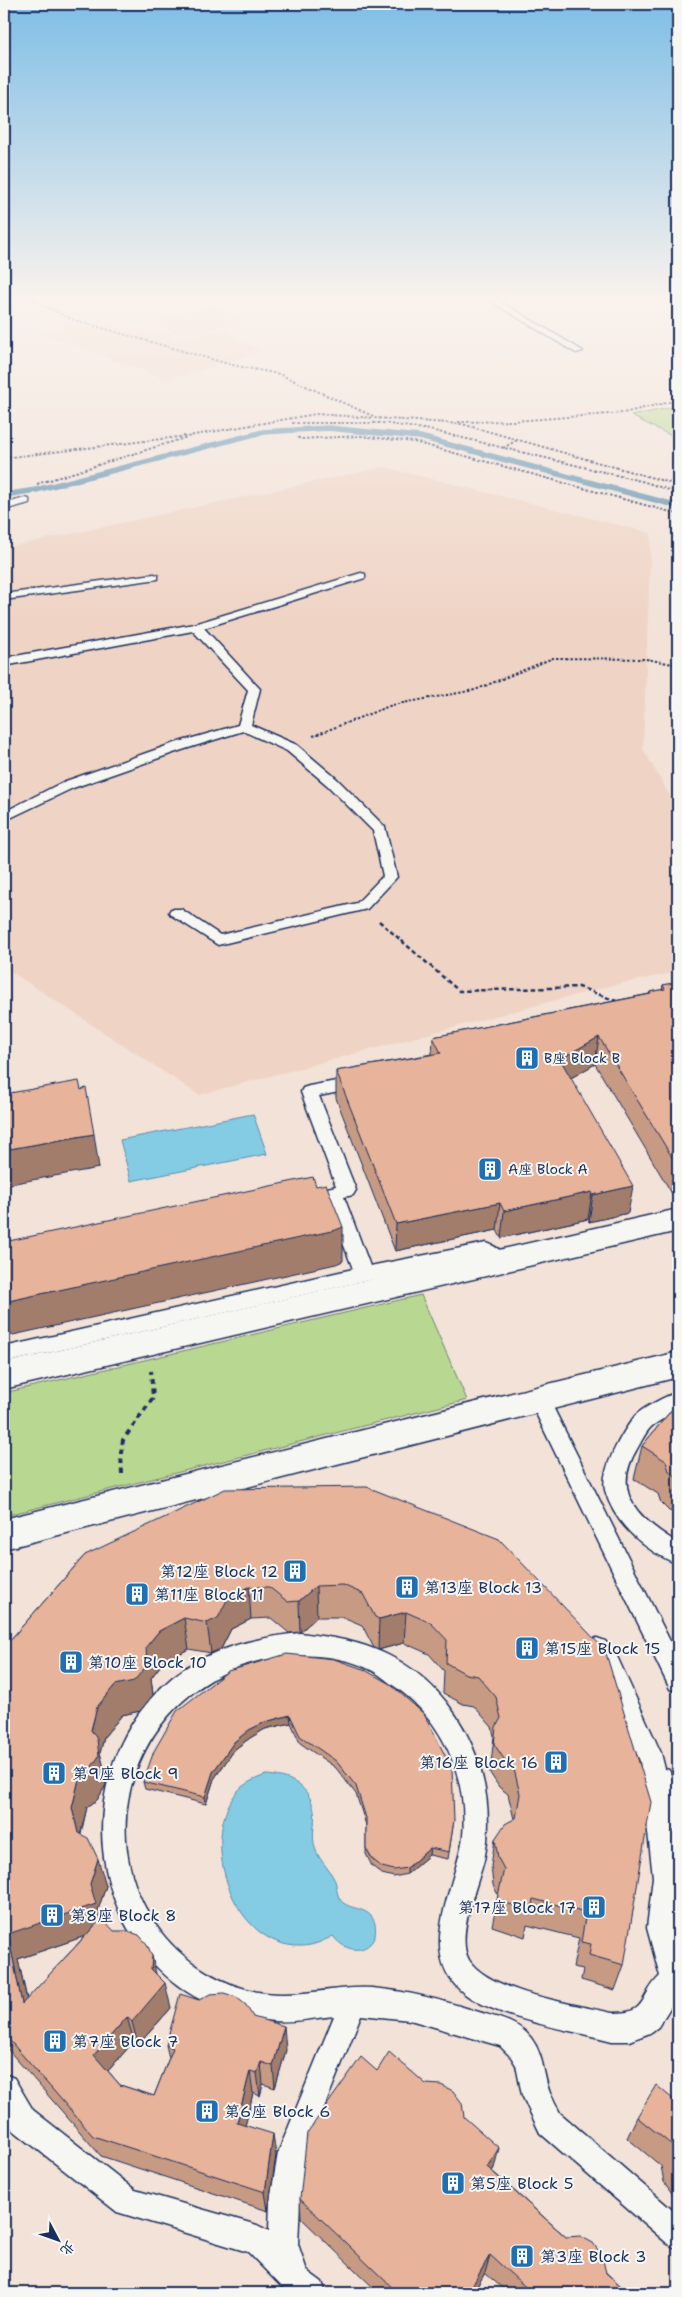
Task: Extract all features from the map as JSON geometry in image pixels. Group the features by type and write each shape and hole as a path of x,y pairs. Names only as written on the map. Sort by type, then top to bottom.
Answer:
{"street":[{"path":"4,1376 678,1220"},
{"path":"4,1534 678,1364"}],"lane":[{"path":"4,507 25,502"},
{"path":"4,662 196,627 361,576"},
{"path":"4,597 154,577"},
{"path":"196,627 254,689 244,727"},
{"path":"4,817 68,784 177,746 244,727 292,748 332,782 380,830 390,877 362,906 218,940 176,912"},
{"path":"294,1201 348,1190 309,1092 371,1080"},
{"path":"333,1193 364,1274"},
{"path":"4,1355 364,1274 486,1250 500,1261"},
{"path":"539,1399 672,1654 678,1681"},
{"path":"678,1400 642,1422 620,1459 615,1488 625,1511 651,1538 678,1554"},
{"path":"581,1631 607,1660 678,1820"},
{"path":"652,1761 666,1877 660,1928 676,1983 663,1992 650,2017 639,2025 625,2029 498,1998 481,1991 466,1978 456,1962 451,1943 452,1924 468,1876 476,1838 475,1800 467,1763 452,1730 431,1701 404,1677 374,1659 341,1648 306,1643 271,1645 237,1653 204,1669 175,1690 150,1717 131,1749 118,1784 112,1822 115,1860 125,1898 143,1933 170,1963 203,1986 240,2002 281,2008 353,2001 383,2003 414,2009 508,2035 521,2047 529,2062 536,2094 550,2123 678,2234"},
{"path":"304,2287 283,2244 285,2200 292,2153 353,2001"},
{"path":"4,2088 23,2120 127,2202 257,2240 304,2287"}],"path":[{"path":"351,406 378,418"},
{"path":"434,422 514,421 623,414 654,406"},
{"path":"4,458 194,434 316,414 462,424 678,485"},
{"path":"292,423 382,423 430,430 646,482 678,492"},
{"path":"31,484 194,434"},
{"path":"298,437 300,439 360,436 414,442 678,514"},
{"path":"502,448 517,440"},
{"path":"292,748 312,736 392,705 475,690 553,658 646,659 678,665"},
{"path":"362,906 459,991 579,986 623,1003"},
{"path":"130,1502 120,1464 120,1450 125,1436 146,1411 153,1398 149,1359 144,1344"}],"shaded area":[{"path":"384,467 651,533 643,749 678,810 678,972 613,985 199,1095 4,967 4,548"}],"green space":[{"path":"678,406 678,439 631,416"},
{"path":"421,1295 467,1400 4,1516 4,1393"}],"water":[{"path":"253,1114 267,1154 131,1181 120,1140"},
{"path":"266,1775 290,1780 303,1788 308,1794 314,1810 313,1838 315,1848 334,1879 341,1901 368,1913 372,1917 375,1924 375,1933 369,1945 356,1949 348,1948 333,1936 318,1943 305,1946 277,1942 257,1930 241,1911 229,1888 222,1862 221,1837 226,1812 237,1792 246,1784"}],"building":[{"path":"678,982 678,1167 599,1037 560,1059 633,1186 593,1195 592,1192 504,1211 500,1203 396,1224 336,1071 441,1053 433,1037 651,994 650,992 665,989 663,985"},
{"path":"79,1081 81,1090 86,1088 94,1134 4,1150 4,1094"},
{"path":"313,1177 316,1186 326,1184 343,1227 4,1302 4,1242"},
{"path":"678,1402 678,1478 669,1471 666,1461 642,1446"},
{"path":"367,1487 499,1539 605,1650 651,1802 624,1965 589,1955 591,1944 581,1942 586,1912 533,1899 531,1911 497,1900 504,1869 498,1858 495,1839 505,1824 516,1818 520,1794 513,1765 504,1759 494,1744 496,1727 501,1718 496,1697 478,1676 466,1674 446,1663 447,1640 431,1623 406,1612 379,1619 375,1617 363,1594 343,1585 316,1586 299,1601 288,1602 269,1587 249,1587 228,1598 218,1618 207,1623 184,1618 159,1631 146,1647 147,1665 134,1681 115,1685 97,1707 91,1730 97,1739 99,1756 89,1771 79,1779 72,1808 78,1833 88,1838 98,1859 90,1884 96,1904 8,1934 22,2004 102,1918 114,1931 127,1931 139,1935 147,1944 152,1956 151,1969 165,1983 132,2022 127,2017 94,2055 120,2085 154,2096 173,2048 166,2045 180,1994 199,2000 210,1994 224,1993 236,1997 246,2005 253,2017 284,2026 273,2066 261,2062 257,2073 250,2071 237,2123 273,2134 265,2192 93,2136 4,2034 4,1647 85,1555 225,1489"},
{"path":"287,1654 334,1659 363,1669 390,1684 424,1714 452,1769 454,1820 449,1852 430,1848 407,1868 394,1870 382,1867 372,1859 366,1848 366,1818 356,1786 336,1761 300,1736 290,1715 265,1722 249,1730 234,1742 213,1772 205,1797 143,1782 154,1751 177,1711 228,1671"},
{"path":"389,2052 426,2084 441,2085 453,2091 462,2103 464,2117 499,2148 487,2167 566,2237 580,2236 593,2243 602,2256 606,2273 629,2293 532,2293 490,2255 468,2293 398,2293 300,2199 307,2133 361,2057 377,2071"},
{"path":"656,2085 674,2100 678,2093 678,2166 675,2162 672,2145 637,2117"}],"waterway":[{"path":"4,495 36,490 263,432 328,428 420,437 678,506"}],"place":[{"name":"B座 Block B","path":"527,1058"},
{"name":"A座 Block A","path":"490,1169"},
{"name":"第12座 Block 12","path":"295,1571"},
{"name":"第13座 Block 13","path":"407,1587"},
{"name":"第11座 Block 11","path":"137,1594"},
{"name":"第15座 Block 15","path":"527,1648"},
{"name":"第10座 Block 10","path":"71,1662"},
{"name":"第16座 Block 16","path":"556,1762"},
{"name":"第9座 Block 9","path":"54,1773"},
{"name":"第17座 Block 17","path":"594,1907"},
{"name":"第8座 Block 8","path":"52,1915"},
{"name":"第7座 Block 7","path":"55,2041"},
{"name":"第6座 Block 6","path":"207,2111"},
{"name":"第5座 Block 5","path":"453,2183"},
{"name":"第3座 Block 3","path":"522,2256"}]}
